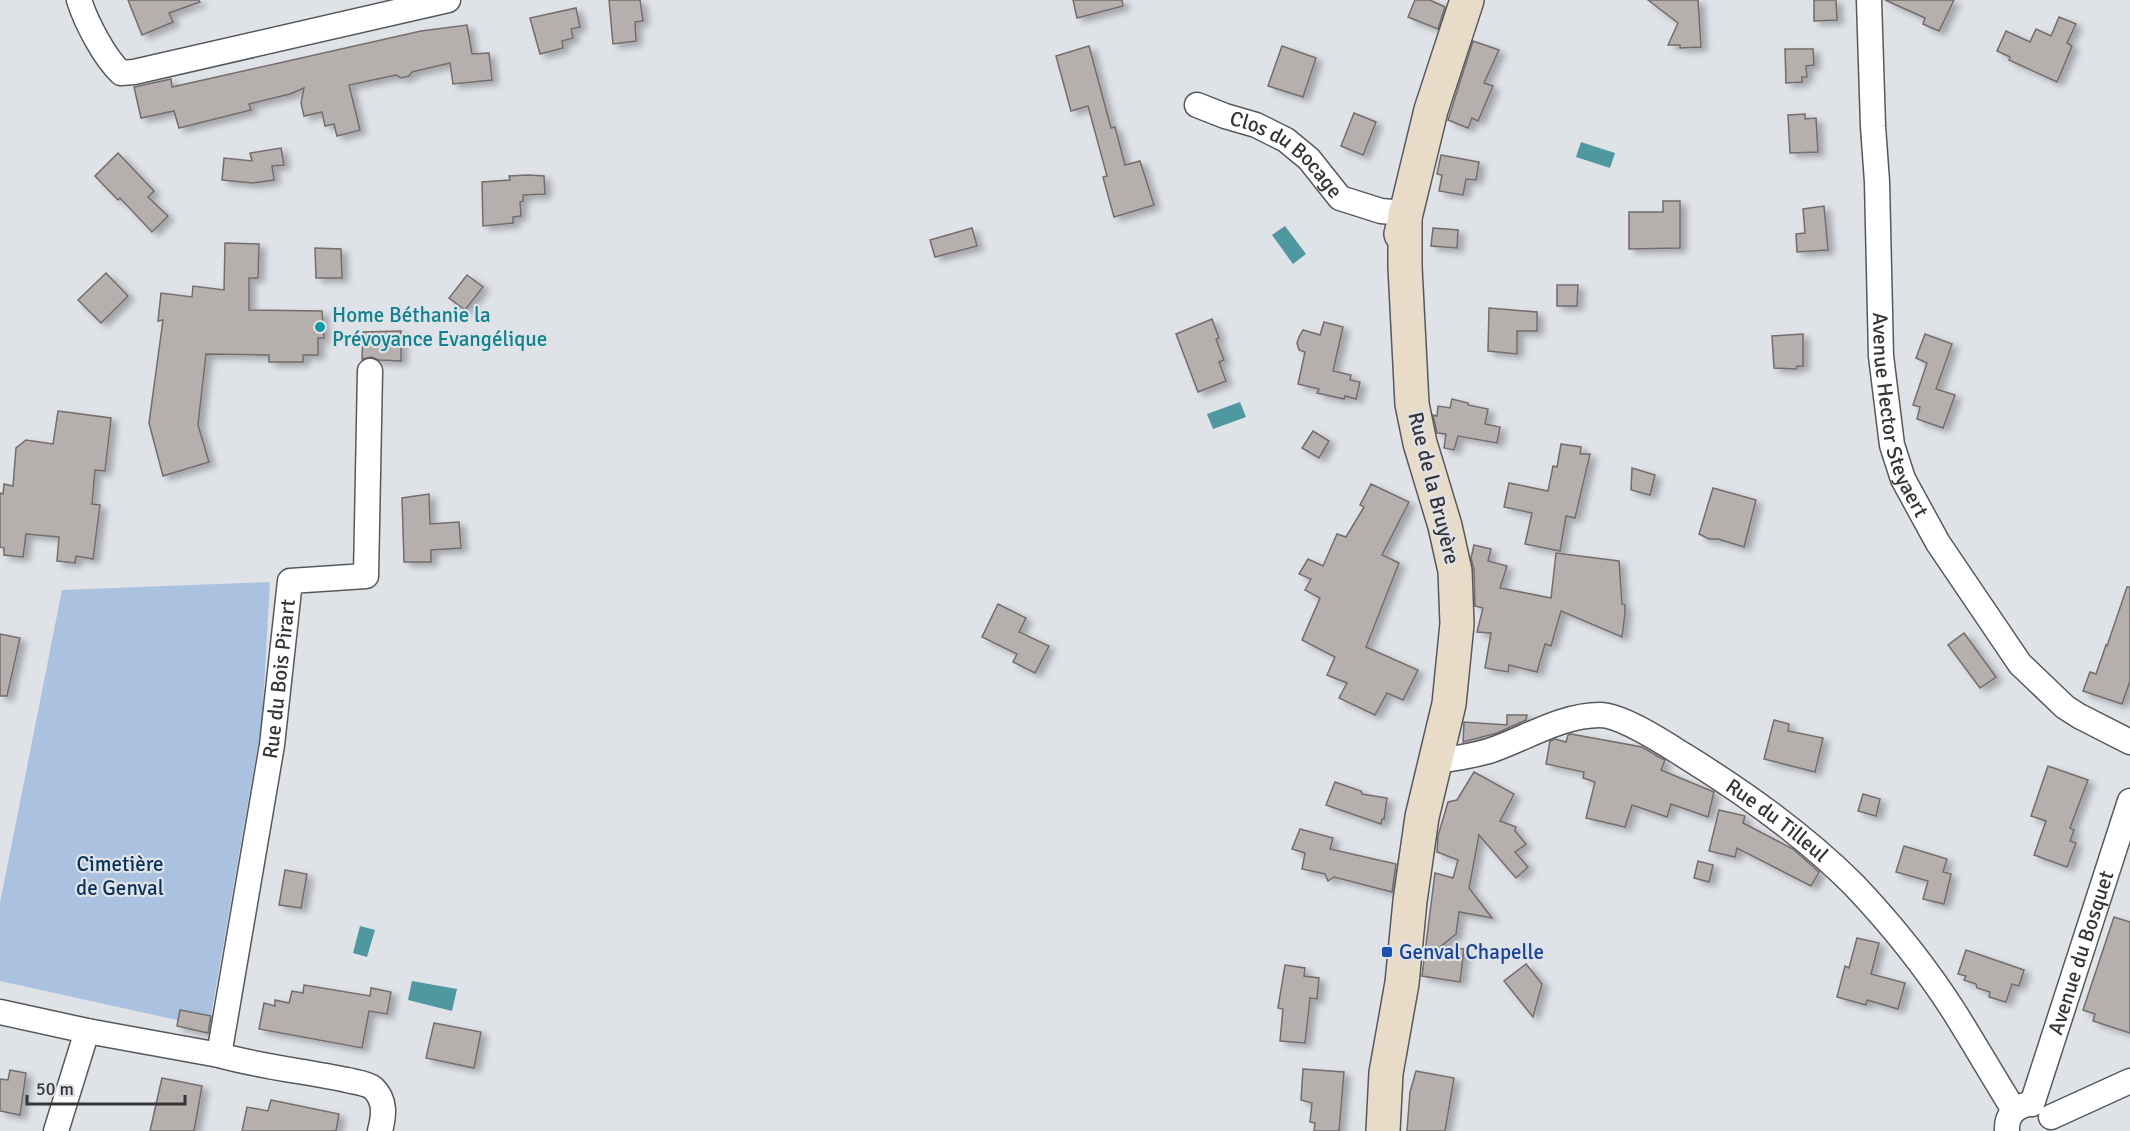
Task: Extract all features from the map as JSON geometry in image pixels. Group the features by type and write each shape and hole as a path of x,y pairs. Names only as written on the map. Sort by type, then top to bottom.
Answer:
{"main road":[{"name":"Rue de la Bruyère","path":"1383,1131 1386,1073 1402,983 1410,900 1422,817 1436,761 1441,657 1439,579 1431,534 1400,432 1394,377 1400,237 1431,110 1467,0"}],"street":[{"path":"79,0 82,12 113,65 121,73 134,72 448,0"},
{"name":"Avenue Hector Steyaert","path":"1869,0 1877,182 1881,356 1892,445 1903,478 1938,543 2020,664 2065,707 2130,742"},
{"name":"Clos du Bocage","path":"1197,105 1225,116 1256,124 1286,140 1309,159 1340,198 1381,211 1406,213"},
{"name":"Rue du Bois Pirart","path":"219,1055 272,745 290,581 366,576 370,370"},
{"name":"Rue du Tilleul","path":"1436,761 1460,758 1490,750 1581,716 1603,715 1624,722 1662,742 1760,806 1854,886 1902,942 2031,1119"},
{"name":"Avenue du Bosquet","path":"2031,1119 2130,801"},
{"path":"0,1012 371,1086 381,1097 384,1115 380,1131"},
{"path":"56,1131 87,1031"},
{"path":"2031,1119 2130,1081"}],"green space":[{"name":"Cimetière de Genval","path":"270,582 262,722 209,1027 0,981 0,903 62,590"}],"shaded area":[{"path":"1581,142 1615,153 1610,168 1576,157"},
{"path":"1285,226 1306,254 1293,264 1272,235"},
{"path":"1240,402 1246,417 1213,429 1207,414"},
{"path":"360,926 375,930 367,957 353,953"},
{"path":"412,981 457,989 452,1011 408,1000"}],"building":[{"path":"128,0 199,0 200,2 169,13 173,22 142,35"},
{"path":"609,0 640,0 643,21 635,22 636,41 613,44"},
{"path":"1073,0 1122,0 1123,6 1077,18"},
{"path":"1415,0 1430,0 1445,7 1438,29 1408,17"},
{"path":"1648,0 1698,0 1701,47 1680,48 1680,45 1668,45 1678,23"},
{"path":"1814,0 1836,0 1837,20 1814,21"},
{"path":"1885,0 1954,0 1939,31 1923,24 1925,18"},
{"path":"576,8 580,27 571,29 573,38 562,41 563,48 540,54 530,18"},
{"path":"2059,17 2076,24 2067,43 2072,46 2057,82 2009,60 2010,57 1997,51 2006,31 2030,42 2036,29 2051,36"},
{"path":"467,25 472,54 489,53 492,80 453,84 450,63 412,72 409,76 401,78 396,75 349,85 360,130 337,136 334,124 325,126 322,112 304,116 301,103 304,88 290,94 249,104 251,110 179,128 174,111 141,118 134,87 171,79 172,87 421,31"},
{"path":"1473,41 1499,50 1484,83 1493,86 1478,121 1472,118 1468,128 1448,120"},
{"path":"1089,46 1111,128 1115,127 1125,165 1140,161 1154,205 1114,217 1103,177 1107,176 1088,106 1071,111 1056,56"},
{"path":"1282,46 1316,58 1303,97 1268,86"},
{"path":"1785,49 1813,49 1814,65 1806,66 1807,77 1802,77 1802,82 1786,83"},
{"path":"1354,113 1376,122 1363,155 1341,146"},
{"path":"1805,114 1805,119 1816,118 1818,152 1790,153 1788,115"},
{"path":"281,148 284,165 272,166 274,180 253,183 222,180 224,158 252,161 250,153"},
{"path":"118,153 154,191 148,197 168,216 152,232 120,198 118,200 95,176"},
{"path":"1441,155 1479,162 1476,180 1466,179 1463,195 1439,191 1442,175 1437,174"},
{"path":"509,176 544,176 545,194 523,195 523,201 520,202 521,216 513,217 513,223 483,226 482,182 510,180"},
{"path":"1663,201 1680,201 1680,248 1629,249 1629,212 1663,212"},
{"path":"1824,206 1828,250 1797,252 1796,234 1805,233 1803,209"},
{"path":"972,228 977,246 935,257 930,240"},
{"path":"1433,228 1458,230 1457,248 1431,246"},
{"path":"225,243 259,244 258,278 249,278 249,310 322,311 324,338 318,338 318,355 303,355 303,362 269,362 269,355 206,354 198,425 209,462 163,476 149,423 163,320 158,321 161,293 192,297 193,286 224,290"},
{"path":"315,248 341,249 342,278 316,278"},
{"path":"106,273 128,296 101,323 78,300"},
{"path":"467,275 483,287 465,310 449,298"},
{"path":"1557,285 1578,285 1577,306 1557,306"},
{"path":"1489,308 1537,312 1537,331 1517,331 1517,354 1488,351"},
{"path":"1212,319 1224,360 1219,362 1226,381 1198,392 1176,334"},
{"path":"1324,322 1343,327 1333,371 1351,375 1350,380 1360,382 1356,399 1345,396 1344,399 1317,393 1319,389 1298,384 1305,352 1299,350 1297,343 1299,337 1303,330 1320,335"},
{"path":"401,331 401,361 379,360 371,357 362,359 363,332"},
{"path":"1803,334 1803,366 1797,366 1796,369 1774,368 1772,336"},
{"path":"1925,334 1952,344 1936,389 1955,395 1943,428 1917,419 1920,407 1913,405 1927,363 1916,358"},
{"path":"1452,399 1488,409 1485,424 1500,427 1497,443 1458,436 1454,450 1444,448 1446,434 1437,433 1433,415 1437,416 1438,406 1450,408"},
{"path":"58,411 111,418 105,471 95,470 92,504 100,505 93,559 76,556 75,563 57,561 59,537 26,534 23,557 4,555 4,548 0,547 0,493 3,494 4,484 13,486 16,448 26,440 53,444"},
{"path":"1313,431 1329,441 1319,458 1302,448"},
{"path":"1561,444 1581,447 1580,454 1590,454 1575,518 1566,516 1560,551 1525,544 1532,513 1504,507 1509,483 1548,491 1553,466 1557,467"},
{"path":"1632,468 1655,475 1650,495 1631,490"},
{"path":"1371,484 1409,502 1382,555 1399,563 1366,647 1418,670 1403,700 1387,693 1375,715 1339,698 1347,683 1327,675 1335,657 1302,640 1320,598 1305,590 1311,579 1299,574 1308,559 1323,566 1337,534 1346,537 1364,507 1360,505"},
{"path":"1713,488 1756,500 1744,547 1718,539 1709,539 1699,534"},
{"path":"429,494 430,524 459,522 461,548 431,550 431,562 404,562 402,498"},
{"path":"1474,545 1491,549 1488,561 1507,566 1500,588 1551,598 1556,553 1619,561 1622,604 1625,605 1622,637 1561,611 1551,646 1545,644 1537,672 1509,665 1508,672 1485,668 1491,633 1477,632 1483,608 1475,606 1474,570 1471,558"},
{"path":"2127,587 2130,587 2130,681 2122,704 2083,691 2090,672 2096,674"},
{"path":"998,604 1026,618 1019,632 1049,646 1035,673 1013,662 1017,654 982,637"},
{"path":"1964,633 1996,677 1980,688 1948,645"},
{"path":"0,634 20,638 7,696 0,696"},
{"path":"1507,715 1527,715 1526,720 1497,733 1463,742 1464,722 1507,725"},
{"path":"1774,720 1789,724 1788,731 1823,738 1815,772 1764,759"},
{"path":"1568,735 1642,747 1665,760 1661,770 1714,792 1708,817 1671,804 1667,817 1632,805 1625,827 1586,818 1595,782 1583,778 1584,772 1546,764 1550,741 1555,739 1566,742"},
{"path":"2048,766 2088,780 2070,828 2074,830 2070,841 2076,843 2067,867 2034,855 2046,821 2031,816"},
{"path":"1474,772 1514,794 1500,821 1516,827 1515,831 1526,844 1515,852 1528,867 1516,878 1479,835 1469,888 1492,918 1459,912 1456,934 1440,947 1464,949 1460,982 1422,976 1435,873 1453,878 1458,860 1437,852 1438,836 1448,802 1457,800"},
{"path":"1335,782 1361,791 1362,794 1387,798 1381,824 1326,805"},
{"path":"1863,794 1880,799 1876,816 1858,811"},
{"path":"1719,810 1745,816 1743,823 1793,849 1819,872 1811,886 1737,848 1735,857 1709,851"},
{"path":"1300,829 1333,838 1330,849 1396,864 1392,892 1334,877 1328,881 1325,874 1302,869 1305,853 1292,849"},
{"path":"1904,846 1947,859 1943,872 1951,874 1944,904 1923,899 1928,881 1896,872"},
{"path":"1698,861 1713,865 1709,882 1694,878"},
{"path":"285,870 307,874 301,908 279,905"},
{"path":"2114,917 2130,922 2130,1033 2093,1021 2095,1014 2083,1010"},
{"path":"1857,938 1879,943 1871,974 1905,983 1898,1009 1867,1000 1866,1005 1837,997 1845,966 1849,968"},
{"path":"1966,950 2024,970 2019,986 2012,984 2006,1002 1989,997 1990,992 1977,988 1976,984 1964,980 1966,976 1958,974"},
{"path":"1526,964 1542,984 1533,1017 1504,981"},
{"path":"1285,965 1305,968 1304,976 1319,978 1317,999 1310,998 1305,1043 1280,1041 1283,1009 1278,1008"},
{"path":"304,985 370,996 371,988 391,992 387,1014 369,1011 362,1048 259,1029 264,1003 275,1006 275,1000 289,1003 292,991 303,993"},
{"path":"180,1010 211,1016 208,1033 177,1026"},
{"path":"434,1023 481,1032 474,1068 426,1058"},
{"path":"1303,1069 1344,1072 1339,1131 1314,1131 1315,1123 1310,1122 1312,1103 1301,1100"},
{"path":"10,1070 26,1073 20,1115 0,1111 0,1079 8,1080"},
{"path":"1416,1071 1454,1078 1445,1131 1407,1131 1410,1092"},
{"path":"162,1078 202,1086 194,1131 150,1131"},
{"path":"271,1100 339,1114 336,1131 242,1131 247,1107 268,1111"}],"place":[{"name":"Home Béthanie la Prévoyance Evangélique","path":"320,327"},
{"name":"Genval Chapelle","path":"1387,952"}]}
